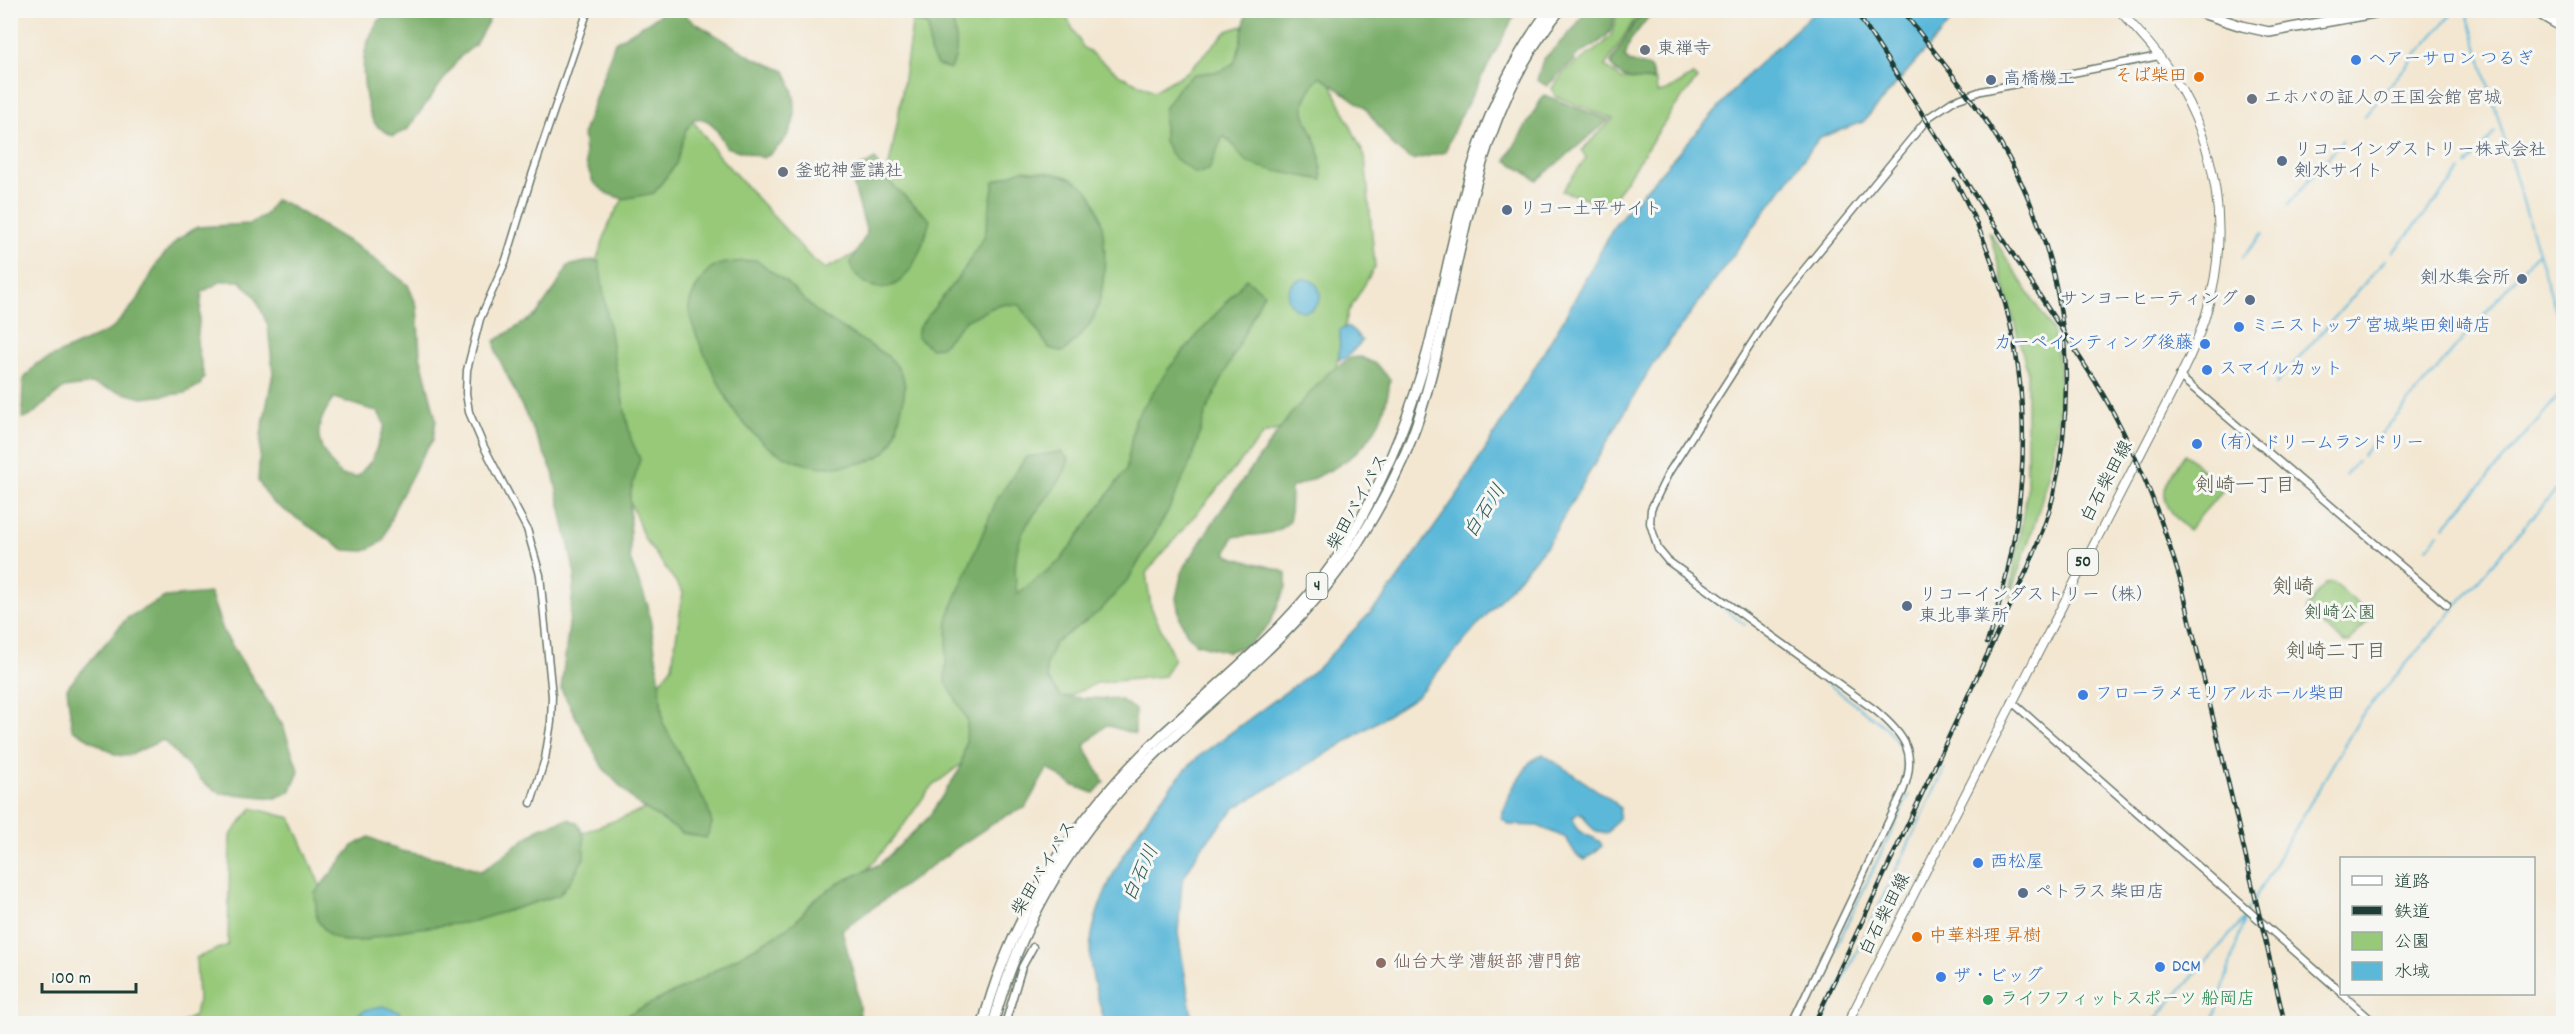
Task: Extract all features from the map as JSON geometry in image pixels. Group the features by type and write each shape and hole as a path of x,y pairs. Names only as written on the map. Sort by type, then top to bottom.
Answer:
{"highway":[{"name":"柴田バイパス","path":"983,1023 1007,953 1025,914 1060,852 1082,822 1130,766 1262,646 1304,602 1334,563 1374,495 1392,458 1418,386 1469,174 1487,122 1549,10"},
{"name":"柴田バイパス","path":"993,1023 1010,969 1034,914 1061,866 1082,836 1112,798 1145,763 1269,651 1309,609 1339,571 1382,502 1397,473 1416,425 1433,370 1460,244 1481,162 1516,69 1560,10"},
{"path":"2192,10 2242,27 2269,32 2391,10"},
{"path":"2533,10 2564,28"}],"main road":[{"name":"白石柴田線","path":"1847,1023 2179,376 2209,306 2217,260 2218,203 2205,143 2180,88 2159,56 2119,10"}],"street":[{"path":"531,803 545,759 551,722 552,696 540,575 527,529 484,447 469,412 466,393 467,370 480,320 506,260 531,178 588,10"},
{"path":"1792,1023 1903,791 1910,774 1908,751 1897,729 1875,710 1668,561 1658,549 1652,536 1651,509 1669,472 1780,299 1929,117 1953,102 1981,91 2159,56"},
{"path":"2179,376 2447,605"},
{"path":"2012,702 2340,991"},
{"path":"1005,1023 1019,977 1033,947"},
{"path":"2344,995 2376,1023"}],"green space":[{"path":"387,10 494,11 475,45 460,57 407,130 393,136 373,120 367,102 364,80 366,47 373,30"},
{"path":"1247,10 1517,11 1455,127 1445,152 1412,160 1393,146 1366,109 1320,76 1306,97 1304,111 1318,147 1322,180 1251,164 1223,136 1209,170 1196,174 1172,156 1164,141 1164,109 1178,88 1194,74 1221,71 1234,63"},
{"path":"666,11 682,11 689,19 750,56 785,71 794,97 794,120 784,140 764,158 726,147 710,123 706,120 694,119 686,130 676,164 654,193 623,199 608,194 593,182 586,163 583,133 615,42"},
{"path":"890,11 951,11 956,56 950,69 937,65 930,52 928,26"},
{"path":"914,11 1063,11 1083,47 1123,77 1154,91 1187,72 1227,31 1281,13 1310,39 1365,157 1375,267 1348,312 1333,382 1300,423 1264,434 1146,573 1151,607 1174,658 1164,676 1097,683 1020,719 930,788 898,833 845,896 798,1023 181,1024 195,1015 198,1000 196,958 228,945 230,836 252,808 291,818 329,906 513,863 597,827 654,806 608,754 672,666 683,592 644,538 617,467 587,287 610,221 680,103 718,155 811,258 825,269 873,245 897,125"},
{"path":"1586,11 1617,11 1609,33 1601,41 1574,58 1575,61 1547,86 1537,80 1543,60 1575,27"},
{"path":"1618,11 1646,11 1633,22 1605,66 1621,79 1656,81 1657,93 1667,91 1693,75 1697,79 1677,104 1609,205 1562,191 1586,158 1582,150 1613,119 1555,96 1552,88 1564,72 1611,36"},
{"path":"1647,11 1653,11 1630,41 1625,57 1629,61 1650,67 1654,79 1642,80 1622,76 1613,68 1611,62 1633,25"},
{"path":"1544,95 1609,120 1537,180 1506,160"},
{"path":"875,159 883,176 930,220 923,244 910,269 892,286 881,288 863,281 853,272 851,262 867,233 852,180 859,168"},
{"path":"1022,170 1069,178 1083,186 1092,197 1099,213 1105,252 1101,292 1091,322 1063,352 1049,348 1020,305 1000,304 965,321 941,347 930,348 917,336 919,327 963,271 985,235 994,181"},
{"path":"275,200 285,203 361,249 408,285 417,306 420,355 436,419 433,440 422,456 394,510 383,541 365,551 345,550 272,502 258,481 261,435 273,373 268,326 255,296 240,281 222,281 202,292 197,343 204,377 200,385 185,393 142,398 92,384 64,388 29,417 22,418 23,380 36,364 112,329 137,301 158,262 177,240 197,227 249,224 265,215","holes":["334,398 378,412 385,425 372,460 357,477 341,475 321,447 319,429 326,409"]},
{"path":"1989,231 2053,331 2059,365 2056,433 2050,467 2031,534 2009,598 2027,490 2027,369"},
{"path":"593,260 599,262 615,364 631,439 640,459 630,495 630,559 648,606 659,676 663,723 708,808 712,824 706,838 682,833 635,802 603,768 561,689 575,575 553,472 496,352 495,341 536,315 568,266"},
{"path":"756,260 787,283 818,313 889,357 897,366 904,381 904,396 893,441 880,456 844,466 813,466 784,456 769,447 751,432 734,410 701,347 690,317 689,307 697,286 711,268 727,263"},
{"path":"1246,279 1264,293 1206,412 1192,459 1167,513 1130,577 1100,611 1055,643 1046,665 1047,678 1061,697 1120,699 1135,710 1135,734 1106,725 1084,746 1104,782 1094,793 1072,785 1048,768 1025,808 1001,818 842,930 856,984 861,1023 610,1023 691,984 773,937 795,922 814,900 837,884 880,864 928,818 960,769 966,742 967,720 945,680 948,616 997,499 1026,457 1061,452 1069,459 1061,479 1021,537 1016,562 1017,594 1060,561 1126,470 1135,419 1169,368"},
{"path":"1361,357 1376,364 1390,379 1380,420 1371,436 1346,461 1291,488 1290,521 1283,527 1270,533 1233,537 1226,554 1286,573 1286,587 1269,625 1248,645 1227,652 1195,643 1186,632 1180,619 1176,598 1182,571 1217,516 1290,415 1328,373 1350,358"},
{"path":"2185,454 2224,489 2188,530 2170,509 2165,493 2166,485"},
{"name":"剣崎公園","path":"2333,582 2368,613 2370,618 2349,642 2344,642 2307,612 2307,607 2326,583"},
{"path":"210,593 224,633 283,726 299,772 290,792 275,798 220,793 205,784 163,740 127,756 116,755 72,729 67,688 127,618 165,597"},
{"path":"568,819 578,823 584,837 584,858 559,895 471,922 404,930 361,941 343,941 329,935 317,920 315,893 353,846 369,837 401,851 453,861 482,871 540,828"}],"water":[{"name":"白石川","path":"1817,10 1960,11 1863,122 1819,138 1651,367 1547,545 1416,697 1235,808 1200,849 1182,881 1178,933 1193,1023 1105,1023 1090,964 1093,931 1112,876 1144,822 1180,775 1198,757 1318,668 1385,597 1460,491 1562,322 1616,223 1750,72"},
{"path":"1304,279 1315,284 1320,295 1315,306 1304,311 1293,306 1288,295 1293,284"},
{"path":"1347,327 1354,331 1362,341 1346,358 1339,360 1340,330"},
{"path":"1543,754 1620,808 1619,818 1607,833 1595,830 1582,814 1578,813 1573,818 1579,831 1600,842 1602,846 1585,860 1577,856 1566,838 1538,826 1510,825 1501,818 1512,789 1530,762"},
{"path":"383,1006 400,1012 406,1023 352,1023 361,1012"}],"waterway":[{"path":"2383,93 2455,10"},
{"path":"2466,10 2564,339"},
{"path":"2364,117 2378,100"},
{"path":"2466,166 2495,132"},
{"path":"2288,205 2343,140"},
{"path":"2393,252 2461,171"},
{"path":"2243,257 2263,233"},
{"path":"2362,456 2538,252"},
{"path":"2276,384 2386,259"},
{"path":"2444,527 2564,390"},
{"path":"2345,476 2357,461"},
{"path":"2212,1024 2246,913 2362,715 2564,481"},
{"path":"2427,548 2439,533"},
{"path":"1671,567 1745,625"},
{"path":"1769,639 1884,726 1895,739 1902,753 1904,760 1902,785"},
{"path":"1822,1024 1945,768"},
{"path":"1799,1024 1909,795"},
{"path":"2151,1024 2243,920"}],"railway":[{"path":"1855,10 2095,381 2135,455 2165,533 2182,586 2285,1024"},
{"path":"1814,1024 2027,570 2045,525 2053,497 2061,451 2065,404 2065,358 2061,312 2052,267 2038,223 2020,180 1997,138 1963,89 1902,10"},
{"path":"1955,180 1982,236 2002,293 2015,350 2022,408 2022,466 2016,524 2004,583 1987,643"}],"place":[{"name":"東禅寺","path":"1645,50"},
{"name":"ヘアーサロン つるぎ","path":"2356,60"},
{"name":"そば柴田","path":"2199,77"},
{"name":"高橋機工","path":"1991,80"},
{"name":"エホバの証人の王国会館 宮城","path":"2252,99"},
{"name":"リコーインダストリー株式会社 剣水サイト","path":"2282,161"},
{"name":"釜蛇神霊講社","path":"783,172"},
{"name":"リコー土平サイト","path":"1507,210"},
{"name":"剣水集会所","path":"2522,279"},
{"name":"サンヨーヒーティング","path":"2250,300"},
{"name":"ミニストップ 宮城柴田剣崎店","path":"2239,327"},
{"name":"カーペインティング後藤","path":"2205,344"},
{"name":"スマイルカット","path":"2207,370"},
{"name":"（有）ドリームランドリー","path":"2197,444"},
{"name":"リコーインダストリー（株） 東北事業所","path":"1907,606"},
{"name":"フローラメモリアルホール柴田","path":"2083,695"},
{"name":"西松屋","path":"1978,863"},
{"name":"ペトラス 柴田店","path":"2023,893"},
{"name":"中華料理 昇樹","path":"1917,937"},
{"name":"仙台大学 漕艇部 漕門館","path":"1381,963"},
{"name":"DCM","path":"2160,967"},
{"name":"ザ・ビッグ","path":"1941,977"},
{"name":"ライフフィットスポーツ 船岡店","path":"1988,1000"}],"district":[{"name":"剣崎一丁目","path":"2245,487"},
{"name":"剣崎","path":"2293,589"},
{"name":"剣崎二丁目","path":"2336,653"}]}
